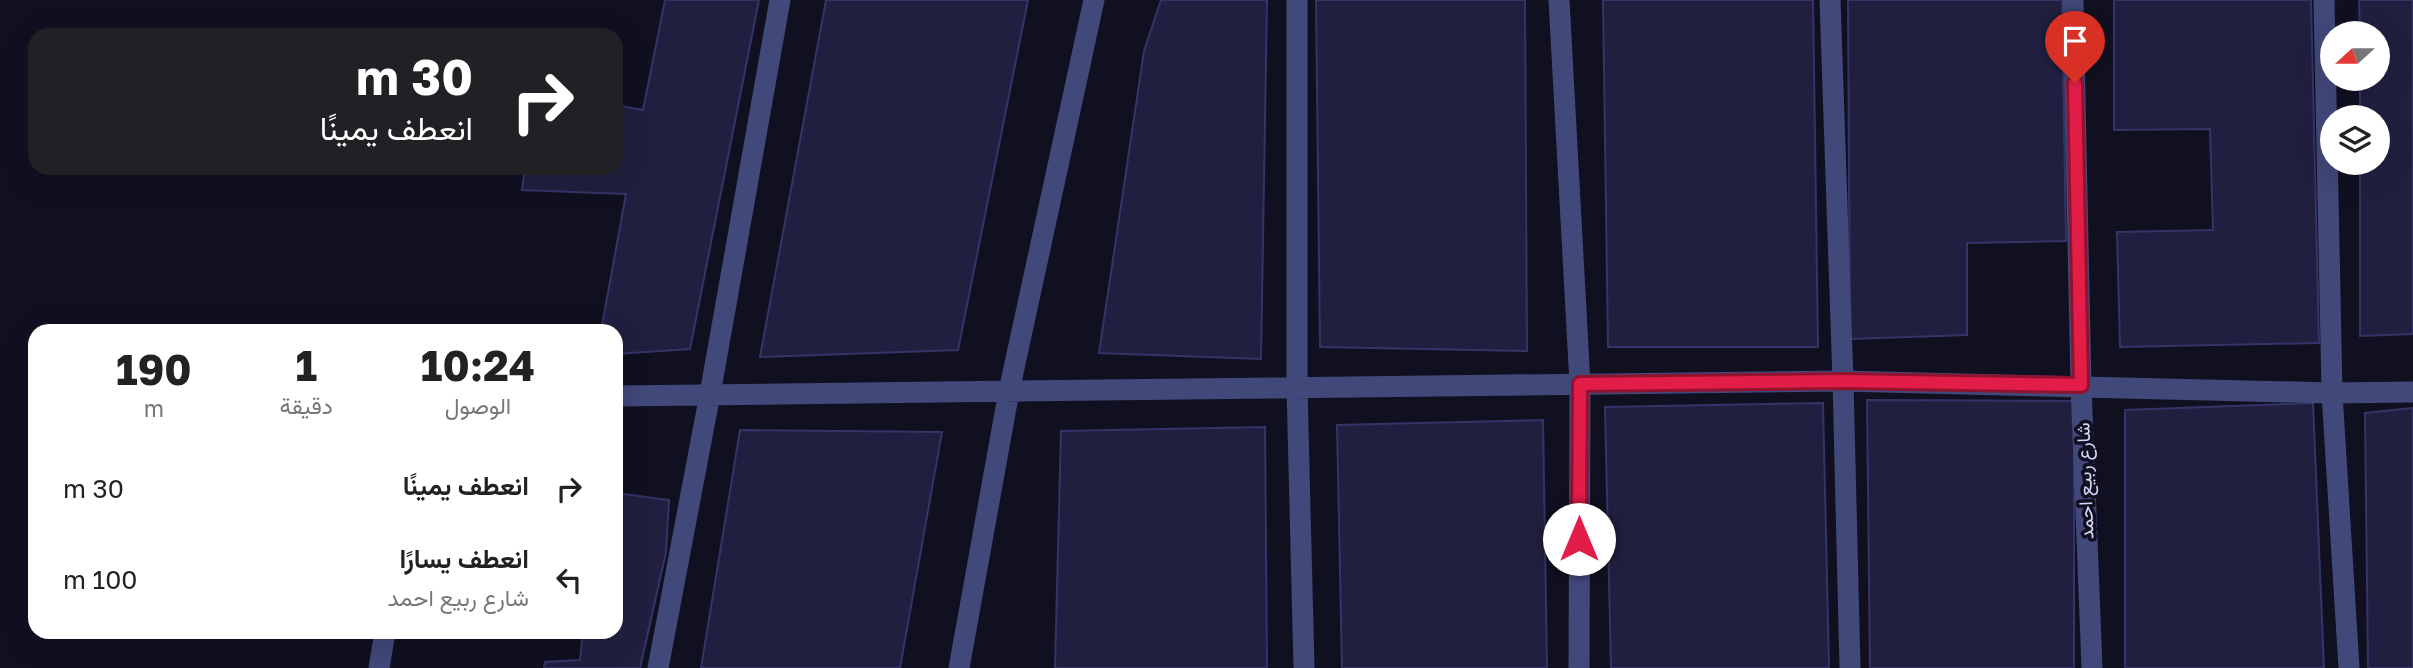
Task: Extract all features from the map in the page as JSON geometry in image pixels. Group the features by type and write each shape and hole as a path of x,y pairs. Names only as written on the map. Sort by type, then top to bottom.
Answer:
{"street":[{"path":"658,668 780,0"},
{"path":"959,668 1009,391 1094,0"},
{"path":"1297,0 1297,387 1304,668"},
{"path":"1559,0 1580,384 1579,668"},
{"path":"1830,0 1850,668"},
{"name":"شارع ربيع احمد","path":"2073,0 2081,385 2092,668"},
{"path":"2324,0 2332,393 2349,668"},
{"path":"623,396 1843,381 2332,393 2413,392"},
{"path":"379,668 384,639"}],"building":[{"path":"665,0 759,0 690,349 623,354 623,324 602,324 626,194 522,190 524,175 623,175 623,106 643,110"},
{"path":"826,0 1028,0 958,350 760,357"},
{"path":"1161,0 1267,0 1261,359 1099,353 1144,51"},
{"path":"1316,0 1525,0 1527,351 1320,347"},
{"path":"1603,0 1813,0 1818,347 1608,347"},
{"path":"1848,0 2062,0 2066,241 1967,243 1967,335 1850,339"},
{"path":"2114,0 2311,0 2319,343 2120,347 2117,232 2213,230 2210,129 2114,130"},
{"path":"2359,0 2413,0 2413,334 2360,336 2360,175 2390,175 2390,105 2360,105 2360,91 2390,91 2390,21 2360,21"},
{"path":"1867,400 2074,401 2074,668 1870,668"},
{"path":"1823,403 1829,668 1611,668 1605,407"},
{"path":"2313,403 2324,668 2125,668 2125,410"},
{"path":"2413,408 2413,668 2368,668 2365,413"},
{"path":"1543,420 1547,668 1342,668 1337,425"},
{"path":"1265,427 1267,668 1055,668 1061,431"},
{"path":"740,430 942,432 900,668 701,668"},
{"path":"623,494 669,500 666,552 640,668 544,668 545,662 580,660 582,639 623,639"}],"route":[{"path":"1579,539 1580,384 1843,381 2081,385 2075,83"}]}
